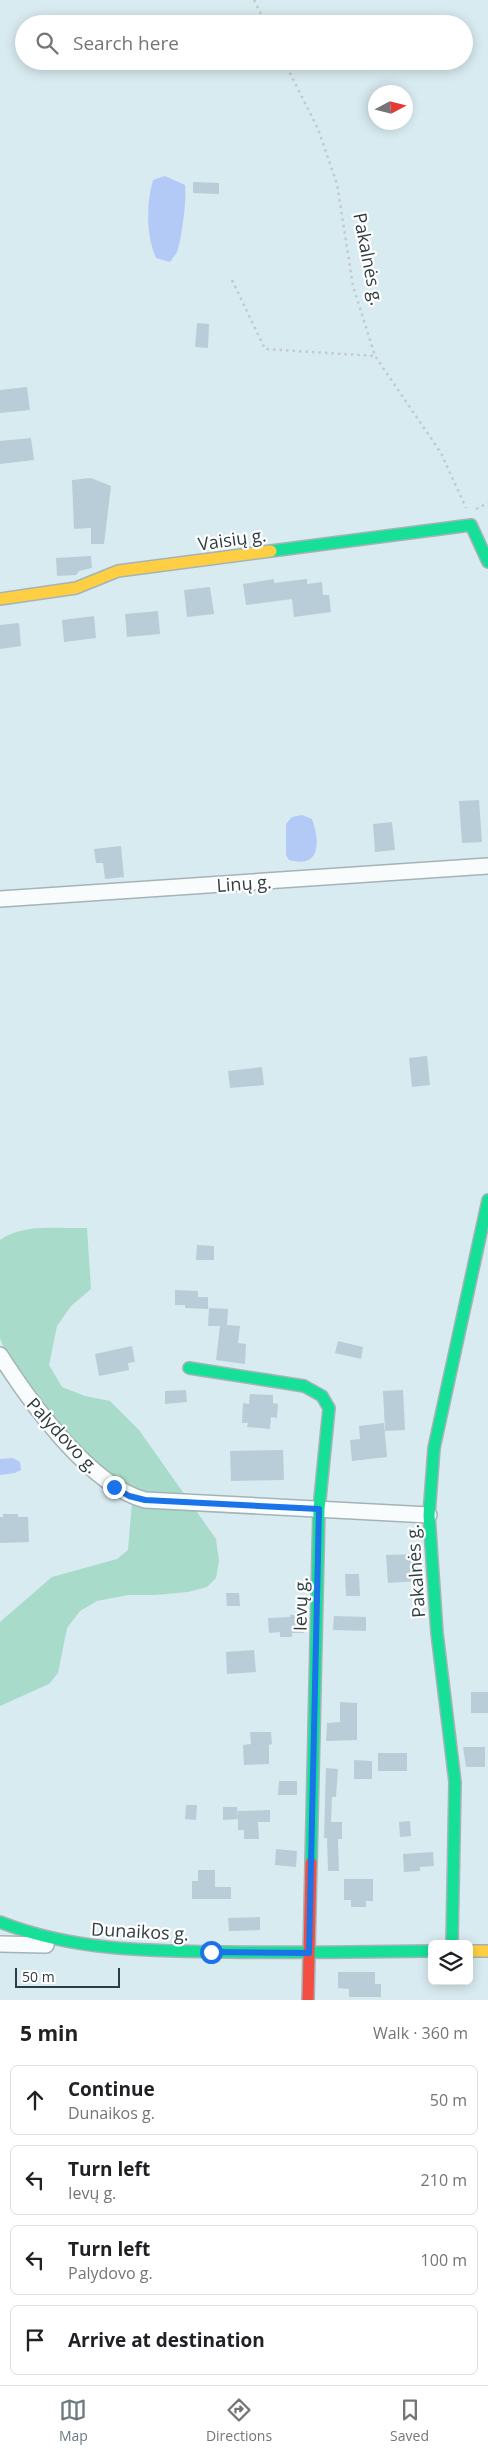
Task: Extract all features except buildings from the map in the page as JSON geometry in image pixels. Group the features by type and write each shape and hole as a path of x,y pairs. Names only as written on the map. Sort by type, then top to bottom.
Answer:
{"street":[{"name":"Vaisių g.","path":"0,598 76,588 118,572 470,525 488,562"},
{"name":"Linų g.","path":"0,899 488,866"},
{"name":"Pakalnės g.","path":"452,1940 455,1782 437,1633 430,1514 434,1448 488,1200"},
{"name":"Palydovo g.","path":"0,1355 24,1393 61,1436 97,1473 129,1496 145,1500 430,1514"},
{"name":"Ievų g.","path":"189,1368 304,1386 322,1396 329,1408 319,1509 308,2000"},
{"name":"Dunaikos g.","path":"0,1922 44,1939 80,1946 152,1951 309,1953 428,1951"},
{"path":"0,1944 80,1946"},
{"path":"473,1951 488,1951"}],"path":[{"path":"254,0 262,15"},
{"name":"Pakalnės g.","path":"288,70 318,129 337,184 353,286 375,356 441,454 468,512 488,503"},
{"path":"232,280 265,349 375,356"}],"green space":[{"path":"87,1228 91,1289 71,1306 57,1326 49,1365 62,1387 85,1396 110,1401 139,1430 216,1539 219,1561 216,1578 207,1587 188,1592 128,1595 97,1601 80,1611 67,1628 58,1673 49,1684 0,1706 0,1622 52,1577 117,1559 128,1550 132,1503 39,1403 23,1382 0,1338 0,1240 19,1231 30,1229"}],"water":[{"path":"165,176 185,185 184,216 180,243 177,252 170,262 156,258 150,239 148,219 149,199 153,180"},
{"path":"302,815 312,819 317,844 316,851 312,857 300,862 289,860 286,855 286,824 292,817"},
{"path":"13,1458 20,1462 21,1470 15,1473 0,1475 0,1459"}],"traffic: fast":[{"path":"271,551 471,525 488,562"},
{"path":"452,1940 455,1782 437,1633 429,1515 434,1448 488,1200"},
{"path":"189,1368 304,1386 322,1396 329,1408 319,1509 311,1863"},
{"path":"0,1922 56,1939 112,1948 140,1950 198,1952 428,1951"}],"traffic: slow":[{"path":"0,599 76,588 118,571 271,551"},
{"path":"473,1951 488,1951"}],"traffic: jam":[{"path":"308,2000 311,1863"}],"route":[{"path":"114,1487 129,1496 145,1500 319,1509 309,1953 211,1952"}]}
